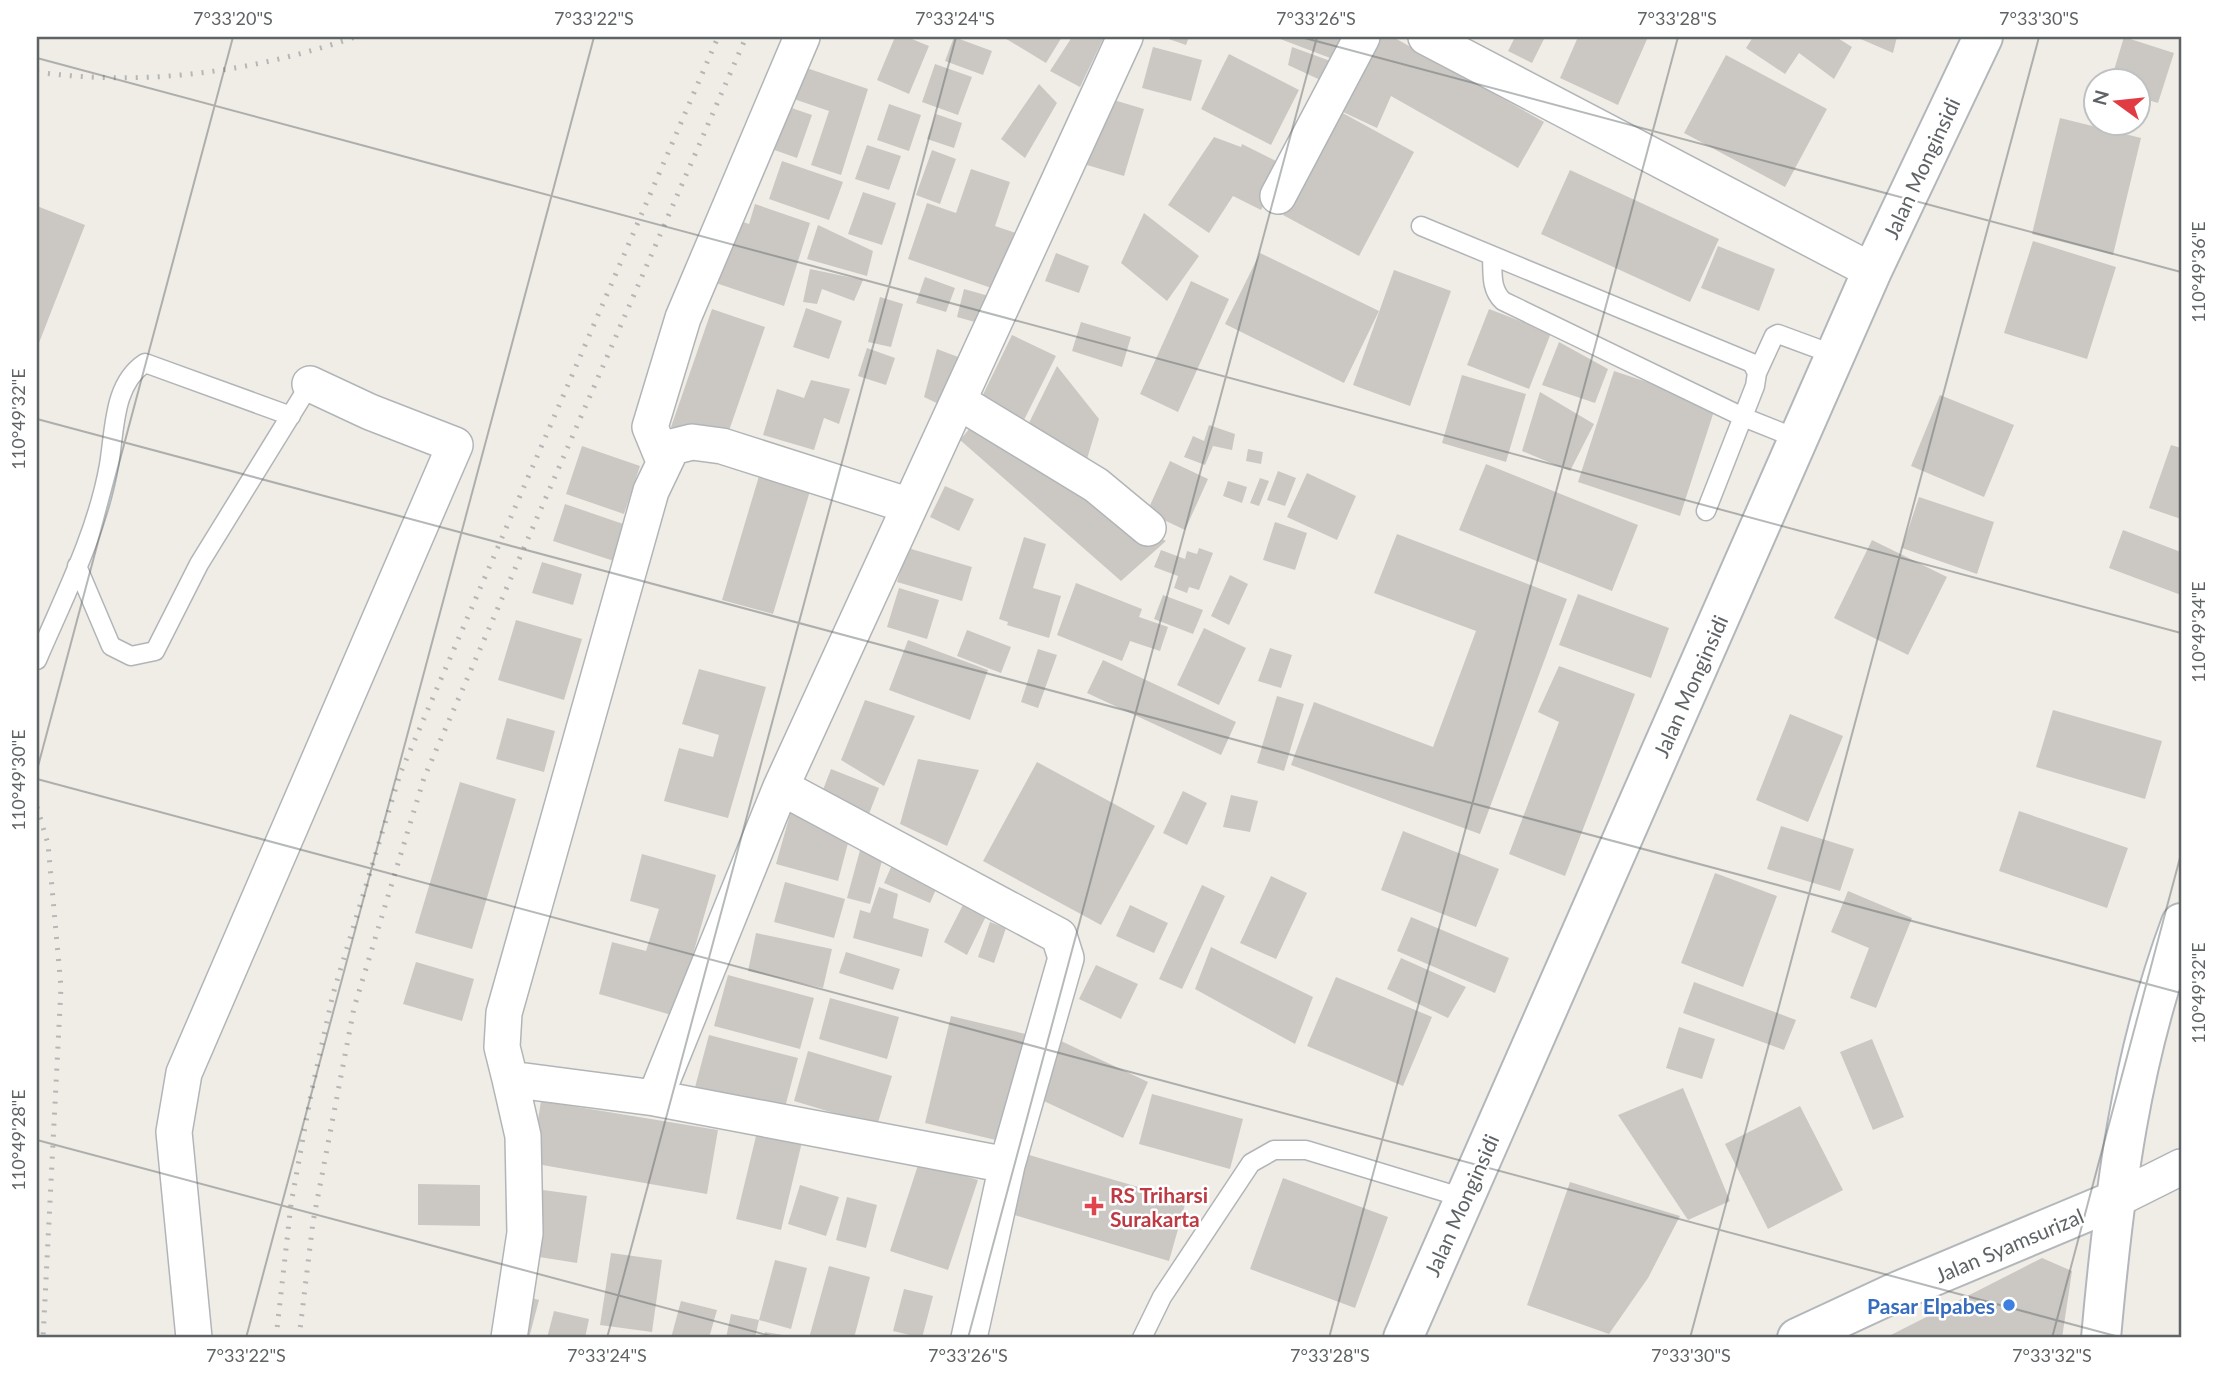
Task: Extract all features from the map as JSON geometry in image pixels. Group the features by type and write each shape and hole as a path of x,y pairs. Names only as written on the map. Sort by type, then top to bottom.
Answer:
{"main road":[{"name":"Jalan Monginsidi","path":"1403,1338 1872,271 1983,37"},
{"path":"2101,1338 2113,1201 2130,1096 2147,1022 2181,923"},
{"name":"Jalan Syamsurizal","path":"1797,1338 1896,1292 2113,1201"}],"street":[{"path":"664,461 650,427 683,318 802,37"},
{"path":"655,1098 782,787 1125,37"},
{"path":"1278,196 1362,37"},
{"path":"1426,37 1872,271"},
{"path":"194,1338 174,1132 184,1073 455,446 370,412 310,384"},
{"path":"958,401 1096,485 1149,528"},
{"path":"509,1338 525,1233 525,1205 523,1136 502,1047 504,1013 620,595 651,491 664,461 672,447 680,443 722,446 910,506"},
{"path":"782,787 1059,936 1066,958 1007,1165 969,1338"},
{"path":"510,1079 655,1098 1007,1165"},
{"name":"Jalan Syamsurizal","path":"2113,1201 2181,1167"}],"lane":[{"path":"1421,226 1740,356 1752,363 1757,373"},
{"path":"1492,256 1493,284 1503,301 1743,417 1798,439"},
{"path":"1706,511 1773,336 1778,334 1835,355"},
{"path":"37,660 102,501 119,398 132,372 145,363 290,416"},
{"path":"77,566 111,646 131,656 155,650 199,564 310,384"},
{"path":"1142,1338 1161,1297 1251,1163 1274,1150 1306,1150 1464,1198"}],"building":[{"path":"895,37 907,37 929,46 909,94 877,80"},
{"path":"954,37 992,51 983,75 945,61"},
{"path":"1003,37 1062,37 1046,63"},
{"path":"1072,37 1104,37 1080,87 1050,71"},
{"path":"1163,37 1189,37 1186,45"},
{"path":"1275,37 1347,37 1338,61"},
{"path":"1381,37 1393,37 1544,122 1518,168 1391,96 1377,128 1343,112"},
{"path":"1515,37 1545,37 1532,63 1508,51"},
{"path":"1578,37 1648,37 1618,105 1560,78"},
{"path":"1753,37 1836,37 1852,47 1834,79 1799,53 1785,74 1746,48"},
{"path":"1856,37 1897,37 1893,53"},
{"path":"2124,37 2174,53 2158,103 2152,101 2152,66 2115,66"},
{"path":"1153,47 1202,60 1191,101 1142,88"},
{"path":"1292,47 1336,63 1329,84 1288,65"},
{"path":"1229,54 1299,90 1271,145 1201,109"},
{"path":"1726,55 1827,109 1785,187 1684,133"},
{"path":"795,64 868,89 841,175 811,165 829,111 785,96"},
{"path":"935,64 972,77 958,115 922,102"},
{"path":"1039,84 1057,103 1025,158 1001,139"},
{"path":"1107,98 1144,109 1124,176 1087,165"},
{"path":"780,104 812,115 797,158 766,147"},
{"path":"889,104 921,115 909,151 877,140"},
{"path":"1339,111 1414,152 1359,256 1283,215"},
{"path":"936,114 962,123 954,148 927,139"},
{"path":"2060,118 2082,123 2082,136 2141,138 2113,255 2032,234"},
{"path":"1214,137 1241,147 1242,144 1284,165 1261,210 1233,196 1209,233 1168,205"},
{"path":"867,145 901,156 889,190 855,179"},
{"path":"932,150 956,159 940,204 916,195"},
{"path":"782,161 843,182 829,220 769,199"},
{"path":"971,169 1010,182 995,226 1016,233 997,290 908,259 927,203 956,213"},
{"path":"1570,170 1719,239 1690,302 1541,234"},
{"path":"863,192 896,203 882,245 848,234"},
{"path":"755,204 810,223 784,306 707,280 729,217 749,224"},
{"path":"37,206 85,225 37,348"},
{"path":"1144,213 1199,256 1167,301 1121,263"},
{"path":"818,225 873,251 867,276 807,259"},
{"path":"2033,241 2116,267 2087,359 2004,333"},
{"path":"1718,246 1775,269 1759,311 1701,288"},
{"path":"1056,253 1089,266 1079,293 1045,281"},
{"path":"1260,253 1379,311 1344,383 1225,324"},
{"path":"810,269 863,280 854,301 822,289 817,304 803,302"},
{"path":"1394,270 1451,291 1410,406 1353,385"},
{"path":"925,277 955,288 946,312 916,303"},
{"path":"1191,281 1229,299 1178,412 1140,394"},
{"path":"964,289 989,296 982,324 957,317"},
{"path":"880,297 903,304 891,347 868,342"},
{"path":"806,308 842,321 829,359 793,347"},
{"path":"712,309 765,327 724,445 671,427"},
{"path":"1489,309 1551,333 1529,389 1467,365"},
{"path":"1081,322 1131,337 1122,367 1072,351"},
{"path":"1012,335 1056,356 1020,428 977,407"},
{"path":"1559,342 1608,369 1595,403 1542,385"},
{"path":"867,348 895,358 886,385 858,376"},
{"path":"937,349 966,360 943,406 924,397"},
{"path":"1057,366 1099,419 1084,469 1024,433"},
{"path":"1614,371 1716,405 1680,516 1578,482"},
{"path":"1462,375 1526,394 1506,462 1442,443"},
{"path":"811,380 850,389 839,424 824,418 814,450 763,435 777,389 804,398"},
{"path":"1540,392 1594,424 1570,471 1522,451"},
{"path":"1940,395 2014,425 1984,497 1911,466"},
{"path":"1209,425 1235,434 1232,450 1213,446 1205,465 1184,457 1193,436 1204,441"},
{"path":"970,428 1166,541 1121,581 960,440"},
{"path":"2171,445 2181,448 2181,519 2149,508"},
{"path":"582,446 640,466 624,514 566,494"},
{"path":"1248,449 1263,452 1261,464 1246,461"},
{"path":"1170,461 1208,479 1185,530 1147,512"},
{"path":"1486,464 1638,525 1612,591 1459,530"},
{"path":"1278,471 1296,478 1285,506 1267,500"},
{"path":"1307,473 1356,496 1337,540 1287,517"},
{"path":"759,476 810,491 773,614 722,600"},
{"path":"1260,478 1269,481 1259,506 1250,503"},
{"path":"1228,481 1247,487 1242,503 1223,496"},
{"path":"945,486 974,499 959,531 930,517"},
{"path":"1919,497 1994,522 1977,574 1902,548"},
{"path":"565,504 629,526 617,562 553,541"},
{"path":"1275,522 1307,533 1295,570 1263,560"},
{"path":"2123,530 2181,552 2181,595 2109,568"},
{"path":"1397,534 1567,599 1480,834 1291,765 1314,702 1433,747 1476,631 1374,593"},
{"path":"1024,537 1046,544 1033,588 1061,596 1049,638 1007,625 1008,622 999,619"},
{"path":"1872,540 1947,577 1908,655 1834,618"},
{"path":"908,548 972,567 962,601 897,582"},
{"path":"1199,548 1213,553 1199,590 1189,587 1187,593 1174,588 1178,576 1154,567 1161,550 1185,559 1187,551 1197,554"},
{"path":"542,562 582,574 573,605 532,593"},
{"path":"1230,575 1248,584 1229,625 1211,616"},
{"path":"1076,583 1142,609 1139,617 1168,627 1160,651 1130,641 1122,661 1057,635"},
{"path":"899,588 939,600 927,639 887,627"},
{"path":"1578,594 1669,628 1651,678 1559,645"},
{"path":"1163,595 1203,610 1193,634 1154,619"},
{"path":"516,620 582,639 564,700 498,680"},
{"path":"1204,628 1246,648 1219,705 1177,685"},
{"path":"967,630 1011,647 1001,673 957,656"},
{"path":"908,640 988,670 970,720 889,690"},
{"path":"1270,648 1292,655 1281,688 1258,681"},
{"path":"1038,649 1057,655 1038,708 1021,702"},
{"path":"1103,660 1236,722 1221,755 1087,693"},
{"path":"1559,666 1635,694 1565,876 1509,854 1559,722 1538,712"},
{"path":"699,669 766,687 728,818 664,801 679,748 713,757 719,735 682,724"},
{"path":"1277,696 1304,704 1284,771 1257,763"},
{"path":"865,700 915,716 884,786 841,760"},
{"path":"2053,710 2162,741 2145,799 2036,767"},
{"path":"1790,714 1843,736 1808,822 1756,800"},
{"path":"507,718 555,731 544,772 496,759"},
{"path":"918,759 979,770 947,846 900,824"},
{"path":"1037,762 1155,826 1101,925 983,861"},
{"path":"831,769 879,788 867,819 819,800"},
{"path":"460,782 516,799 472,949 415,933"},
{"path":"1183,791 1207,803 1187,845 1163,833"},
{"path":"1231,795 1258,801 1250,832 1223,827"},
{"path":"791,811 852,828 838,881 776,864"},
{"path":"2019,811 2128,848 2107,908 1999,871"},
{"path":"1781,826 1854,849 1840,891 1767,869"},
{"path":"1403,831 1499,869 1476,927 1381,890"},
{"path":"862,843 885,850 870,904 847,898"},
{"path":"642,854 716,875 675,1016 599,994 612,942 646,951 659,909 630,901"},
{"path":"896,856 942,876 930,903 884,883"},
{"path":"1715,873 1777,896 1743,987 1681,963"},
{"path":"1271,876 1307,893 1276,959 1240,943"},
{"path":"785,882 845,899 834,938 774,922"},
{"path":"1202,885 1225,896 1182,989 1159,979"},
{"path":"879,887 898,894 893,918 929,929 922,957 853,938 860,910 870,913"},
{"path":"1848,891 1912,918 1876,1008 1850,998 1869,948 1831,932"},
{"path":"967,897 990,908 967,955 944,942"},
{"path":"1130,905 1168,923 1154,953 1116,936"},
{"path":"1411,917 1509,958 1495,993 1397,951"},
{"path":"990,922 1006,928 994,963 978,957"},
{"path":"756,933 832,949 823,988 748,971"},
{"path":"1211,947 1313,997 1295,1044 1195,989"},
{"path":"846,952 900,969 893,990 839,973"},
{"path":"1401,958 1466,987 1448,1018 1387,989"},
{"path":"416,962 474,979 462,1021 403,1004"},
{"path":"1096,965 1138,984 1121,1019 1079,999"},
{"path":"728,975 814,998 800,1049 714,1026"},
{"path":"1336,977 1432,1017 1403,1086 1307,1046"},
{"path":"1694,982 1796,1020 1784,1050 1683,1013"},
{"path":"830,998 899,1017 887,1059 819,1039"},
{"path":"951,1016 1030,1035 1004,1142 925,1123"},
{"path":"1679,1027 1715,1039 1702,1079 1666,1068"},
{"path":"709,1035 798,1058 783,1115 694,1091"},
{"path":"1872,1039 1904,1117 1873,1130 1840,1052"},
{"path":"1059,1040 1148,1082 1123,1138 1033,1096"},
{"path":"808,1051 892,1076 877,1126 794,1101"},
{"path":"1683,1088 1730,1201 1688,1220 1618,1115"},
{"path":"1152,1094 1243,1119 1230,1169 1139,1144"},
{"path":"541,1101 718,1130 707,1194 531,1163"},
{"path":"1800,1106 1843,1190 1768,1229 1725,1144"},
{"path":"757,1132 802,1142 781,1230 736,1219"},
{"name":"RS Triharsi Surakarta","path":"1019,1152 1186,1201 1169,1261 1001,1211"},
{"path":"919,1162 978,1180 948,1270 890,1251"},
{"path":"1283,1178 1388,1217 1355,1308 1250,1269"},
{"path":"1570,1182 1680,1216 1648,1278 1609,1334 1527,1305"},
{"path":"418,1184 480,1185 480,1226 418,1225"},
{"path":"800,1185 839,1197 826,1236 788,1224"},
{"path":"543,1190 587,1196 577,1263 533,1256"},
{"path":"847,1197 877,1205 866,1248 836,1240"},
{"path":"611,1253 662,1260 652,1332 600,1325"},
{"name":"Pasar Elpabes","path":"2042,1258 2072,1271 2062,1338 1885,1338"},
{"path":"775,1260 807,1268 791,1329 759,1320"},
{"path":"829,1266 870,1277 854,1338 809,1338"},
{"path":"904,1289 933,1296 922,1338 893,1331"},
{"path":"522,1295 539,1300 529,1338 521,1338"},
{"path":"681,1301 717,1310 709,1338 671,1338"},
{"path":"554,1311 589,1319 585,1338 547,1338"},
{"path":"731,1314 759,1320 755,1338 726,1338"},
{"path":"765,1332 795,1337 795,1338 764,1338"}],"railway":[{"path":"37,72 117,78 198,73 277,59 355,37"},
{"path":"276,1338 291,1204 311,1094 333,994 400,774 718,37"},
{"path":"299,1338 313,1222 354,1008 424,778 746,37"},
{"path":"37,807 48,844 61,987 43,1338"}],"place":[{"name":"RS Triharsi Surakarta","path":"1094,1206"},
{"name":"Pasar Elpabes","path":"2009,1305"}]}
